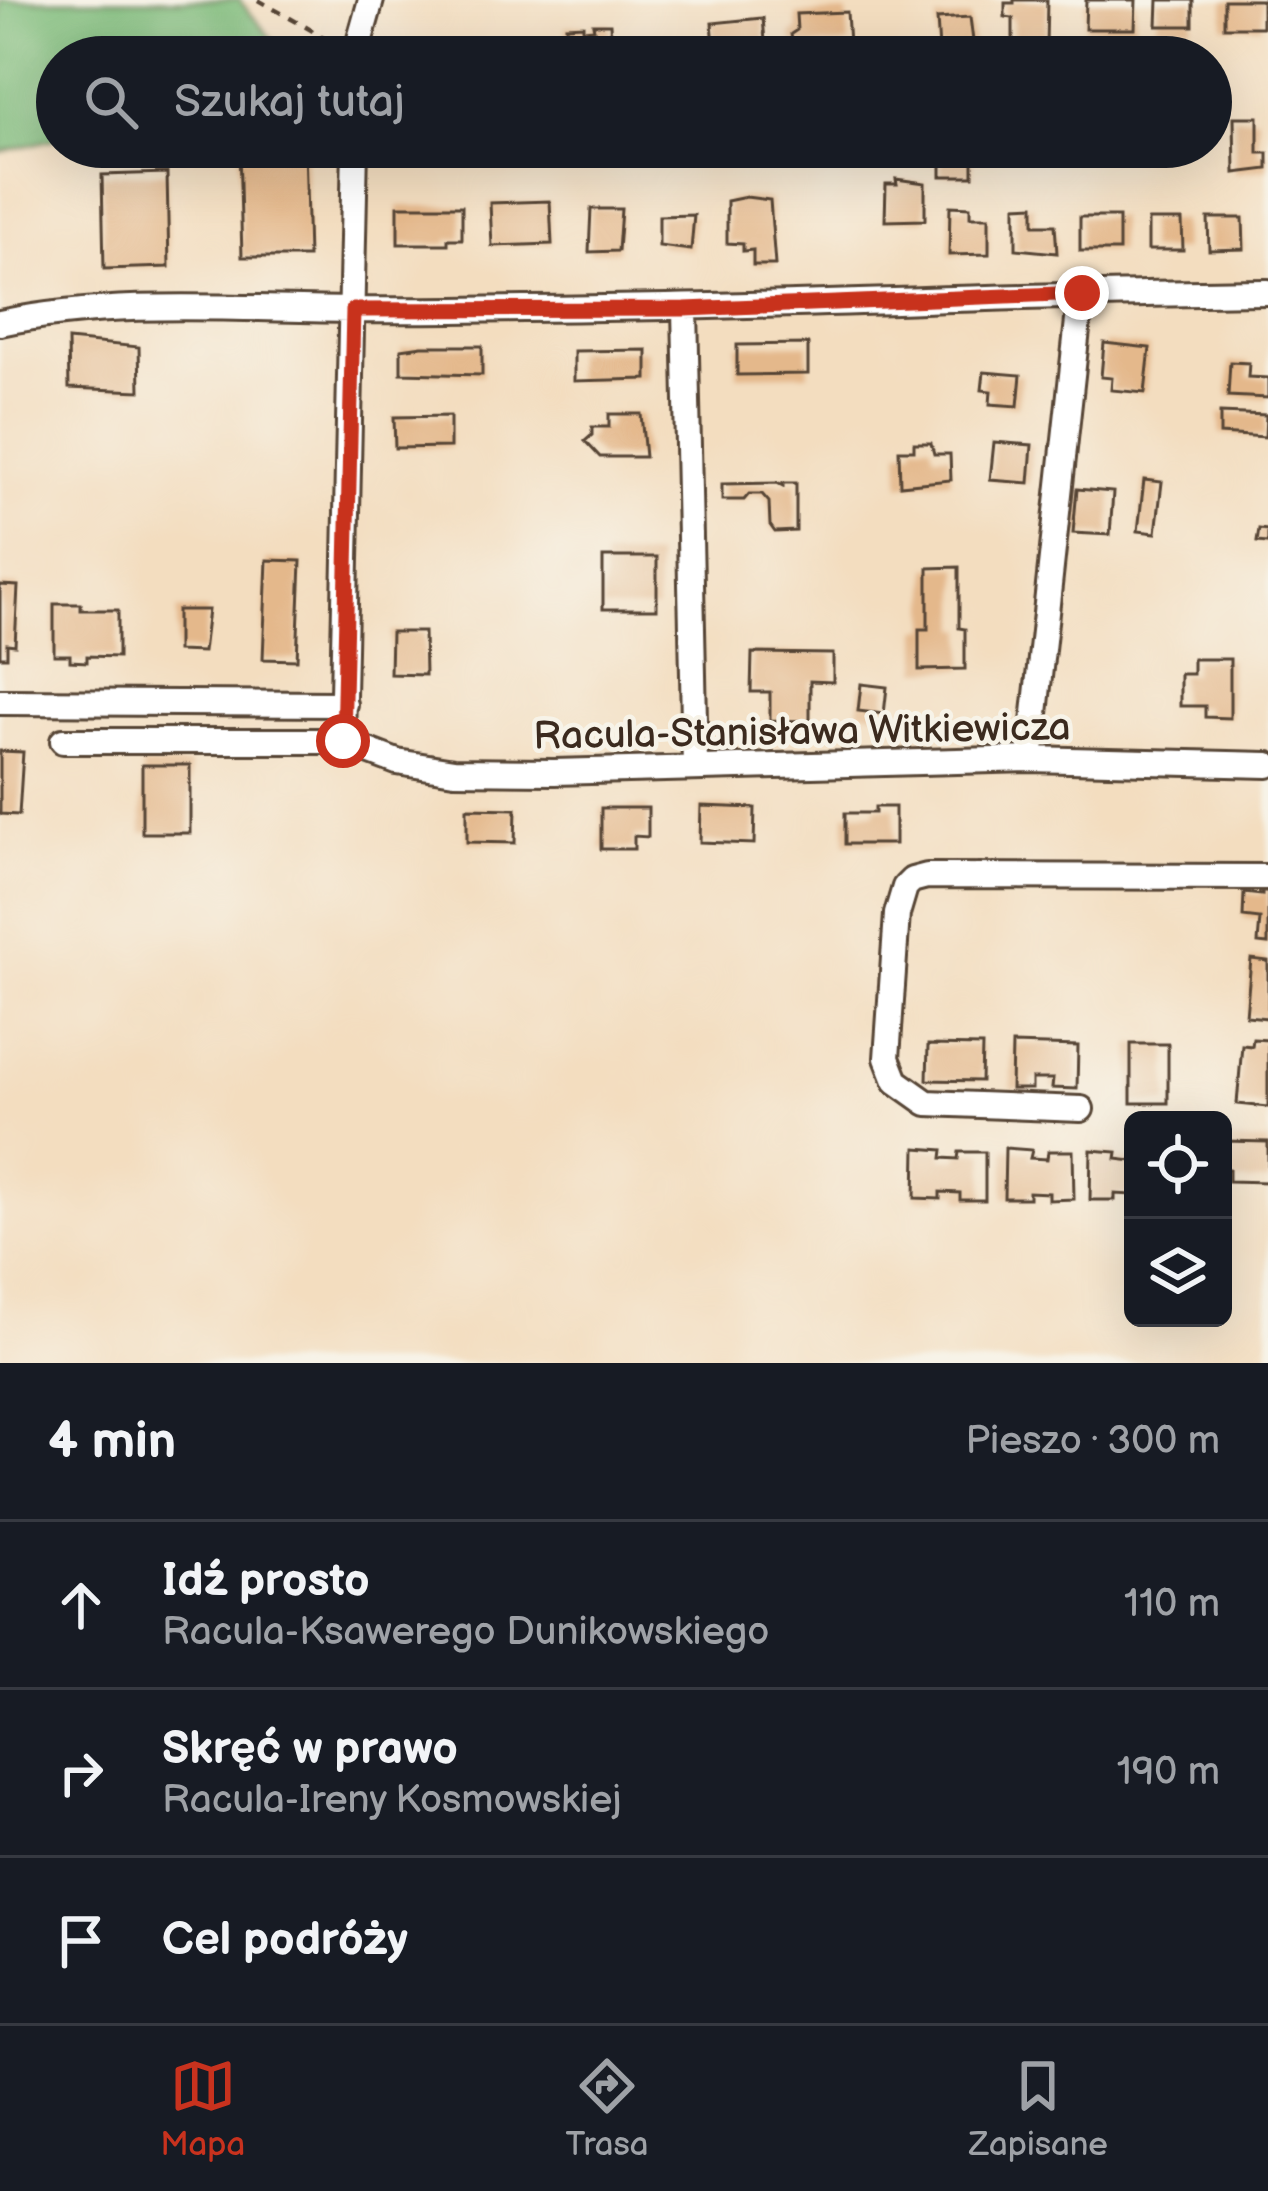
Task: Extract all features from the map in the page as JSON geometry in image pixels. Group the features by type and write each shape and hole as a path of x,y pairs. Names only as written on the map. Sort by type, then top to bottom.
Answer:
{"street":[{"path":"360,36 370,0"},
{"path":"63,741 343,741 355,168"},
{"path":"0,323 60,310 204,306 685,309 1082,293 1268,292"},
{"path":"1030,759 1082,293"},
{"path":"685,309 695,766"},
{"path":"0,702 344,704"},
{"name":"Racula-Stanisława Witkiewicza","path":"343,741 397,762 454,771 1030,759 1268,765"},
{"path":"1081,1109 927,1102 896,1081 887,1058 897,914 905,887 927,876 1268,877"}],"path":[{"path":"257,0 320,36"}],"green space":[{"path":"0,0 239,0 269,36 36,36 36,143 0,152"}],"building":[{"path":"1047,0 1046,36 1013,36 1013,18 1005,17 1005,3"},
{"path":"1086,0 1136,0 1135,29 1085,29"},
{"path":"1158,0 1193,0 1193,26 1157,26"},
{"path":"1224,0 1262,0 1262,27 1224,27"},
{"path":"847,12 848,36 791,36 797,30 796,14"},
{"path":"970,17 972,36 938,36 937,19"},
{"path":"763,18 765,36 713,36 712,23"},
{"path":"593,24 610,24 611,36 567,36 566,26 594,29"},
{"path":"1234,117 1258,117 1258,153 1268,153 1268,169 1235,173"},
{"path":"240,168 306,168 308,257 242,257"},
{"path":"941,168 973,168 973,176 941,176"},
{"path":"167,173 169,267 104,269 102,175"},
{"path":"896,179 925,183 925,220 885,221 886,184 897,184"},
{"path":"770,200 775,265 753,265 753,250 727,243 727,201"},
{"path":"550,201 552,244 492,246 490,203"},
{"path":"1034,205 1034,225 1055,225 1057,253 1016,249 1016,206"},
{"path":"398,206 462,206 462,239 448,239 448,244 398,244"},
{"path":"950,206 970,207 970,217 989,217 989,254 949,255"},
{"path":"591,209 621,209 618,251 589,252"},
{"path":"694,215 691,250 659,246 659,216"},
{"path":"1080,217 1119,217 1119,251 1080,251"},
{"path":"1208,218 1243,218 1244,249 1209,250"},
{"path":"1148,220 1182,220 1183,250 1148,250"},
{"path":"68,340 139,347 140,391 69,388"},
{"path":"1104,343 1150,348 1145,393 1111,390 1112,378 1101,377"},
{"path":"808,344 808,374 737,375 737,345"},
{"path":"482,346 482,375 401,373 401,349"},
{"path":"647,350 647,379 574,381 574,351"},
{"path":"1230,362 1249,363 1248,377 1268,378 1268,398 1228,396"},
{"path":"984,372 1021,375 1018,406 990,404 991,391 982,390"},
{"path":"1220,413 1266,415 1265,437 1220,434"},
{"path":"609,414 641,414 645,457 600,457 585,441 592,427 609,427"},
{"path":"450,416 450,447 395,448 394,417"},
{"path":"994,442 1032,445 1029,483 990,480"},
{"path":"914,443 931,443 934,454 950,454 951,480 900,485 899,450 914,450"},
{"path":"1144,480 1162,482 1156,533 1138,531"},
{"path":"796,483 796,531 775,532 769,502 762,494 722,500 722,484"},
{"path":"1077,489 1113,492 1110,535 1073,533"},
{"path":"1259,529 1268,530 1268,543 1257,542"},
{"path":"603,557 657,557 657,609 603,609"},
{"path":"267,560 301,561 297,660 263,659"},
{"path":"959,567 965,669 919,670 919,629 928,629 928,568"},
{"path":"0,585 18,586 15,645 7,644 7,657 0,657"},
{"path":"54,604 118,610 118,657 87,656 87,662 54,655"},
{"path":"177,610 208,610 203,652 177,651"},
{"path":"391,632 424,632 425,675 390,674"},
{"path":"752,653 833,654 833,682 810,681 810,721 770,720 770,692 751,692"},
{"path":"1193,659 1230,659 1230,718 1205,717 1205,706 1180,706 1180,674 1193,674"},
{"path":"861,684 887,687 884,714 858,711"},
{"path":"0,751 23,752 19,815 0,814"},
{"path":"142,765 190,765 190,833 142,833"},
{"path":"701,806 755,808 754,844 700,842"},
{"path":"875,807 895,807 895,844 845,844 845,813 875,813"},
{"path":"467,808 516,809 515,843 467,842"},
{"path":"601,808 648,808 648,837 634,836 634,849 601,849"},
{"path":"1268,891 1268,944 1258,943 1260,919 1243,917 1244,893 1262,895"},
{"path":"1251,959 1268,961 1268,1018 1246,1016"},
{"path":"1253,1039 1268,1040 1268,1107 1237,1104 1242,1045 1252,1046"},
{"path":"1012,1044 1078,1046 1077,1089 1052,1088 1053,1079 1032,1079 1032,1089 1011,1089"},
{"path":"1131,1044 1168,1044 1168,1103 1131,1103"},
{"path":"928,1045 982,1046 981,1081 927,1080"},
{"path":"1232,1141 1268,1142 1268,1182 1232,1181"},
{"path":"916,1148 943,1150 942,1158 958,1159 959,1152 985,1152 985,1200 960,1200 960,1193 940,1192 940,1199 915,1198"},
{"path":"1005,1148 1032,1150 1030,1158 1047,1159 1048,1151 1073,1151 1074,1199 1049,1200 1049,1193 1029,1192 1029,1198 1004,1198"},
{"path":"1091,1150 1117,1152 1116,1159 1124,1160 1124,1194 1115,1194 1115,1200 1090,1200"}],"route":[{"path":"343,741 353,310 685,309 1082,293"}]}
